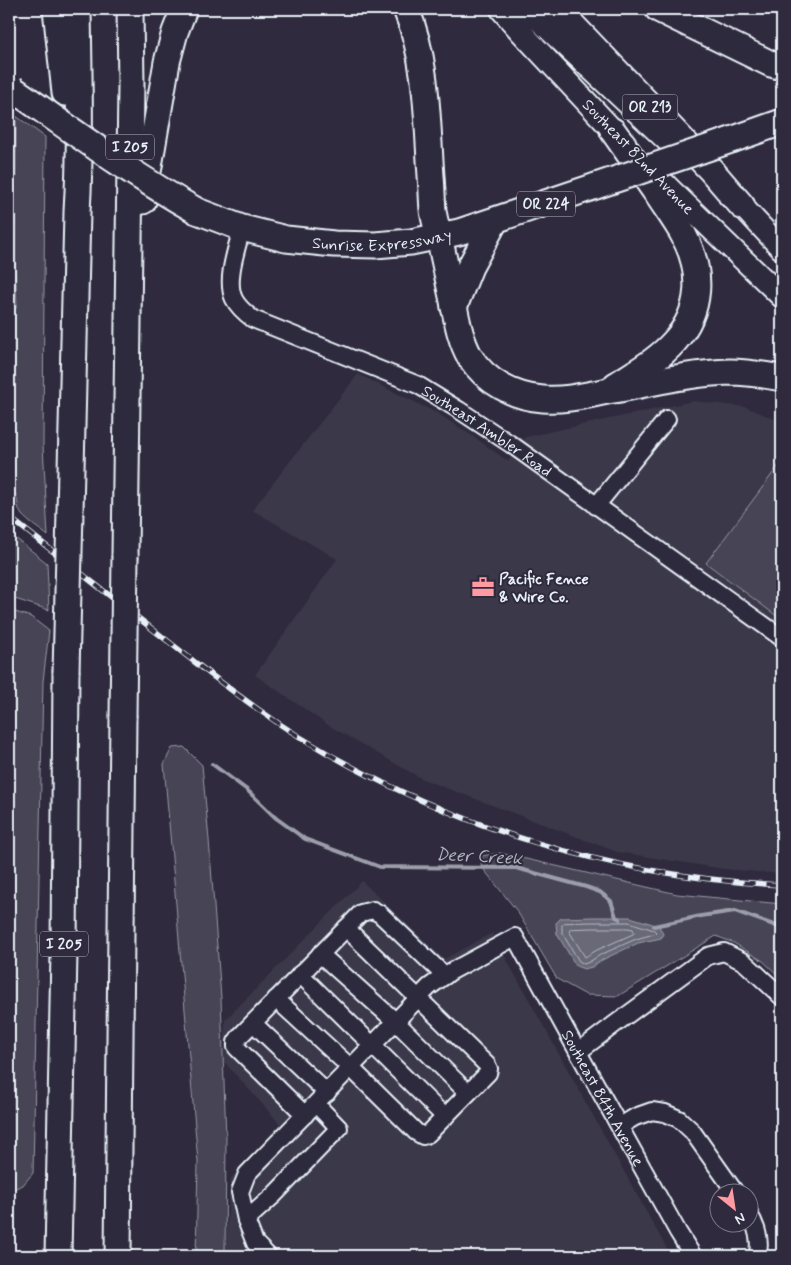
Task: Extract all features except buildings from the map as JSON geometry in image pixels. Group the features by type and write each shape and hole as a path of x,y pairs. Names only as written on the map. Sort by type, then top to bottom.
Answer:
{"highway":[{"path":"56,9 77,212"},
{"name":"I 205","path":"58,1256 64,962 66,672 80,123 78,9"},
{"name":"I 205","path":"118,1256 129,285 130,9"},
{"path":"129,285 167,62 175,32 184,9"},
{"path":"406,9 416,39 422,72 433,211 454,307 465,347 471,358 487,377 517,395 552,400 579,398 710,374 731,372 782,378"},
{"name":"OR 213","path":"557,9 712,170 742,206"},
{"path":"658,9 777,66 782,88"},
{"name":"Sunrise Expressway","path":"11,87 116,162 162,192 197,211 242,228 286,239 334,244 399,243 439,237 495,220 734,138 781,118"},
{"path":"605,392 653,361 674,342 691,317 697,288 697,273 694,260 684,236 613,131"},
{"path":"454,307 470,267 495,220"},
{"path":"52,1256 59,1215"}],"main road":[{"name":"Southeast 82nd Avenue","path":"501,9 613,131 782,298"},
{"path":"527,9 702,173 742,206"},
{"name":"OR 213","path":"742,206 782,249"}],"street":[{"name":"Southeast Ambler Road","path":"242,228 230,282 233,298 247,315 418,385 512,445 782,638"},
{"path":"596,506 666,419"},
{"path":"268,1256 255,1242 246,1220 240,1192 248,1174 419,998 445,976 380,914 373,910 361,913 276,998 236,1042 236,1047 316,1104"},
{"path":"276,998 416,1132 422,1136 428,1134 445,1117 488,1073 487,1065 346,928"},
{"name":"Southeast 84th Avenue","path":"445,976 515,937 678,1232 694,1256"},
{"path":"578,1052 708,956 724,952 744,962 782,997"},
{"path":"320,954 396,1022 468,1093"},
{"path":"300,974 445,1117"},
{"path":"246,1220 274,1195 339,1128 316,1104 253,1023"},
{"path":"620,1126 635,1117 652,1111 666,1113 679,1120 692,1131 728,1182"},
{"path":"757,1232 760,1249 758,1256"}],"shaded area":[{"path":"9,111 16,116 15,264 9,265"},
{"path":"16,116 45,137 43,445 48,536 22,515 17,497 9,485 9,314 17,306 15,264"},
{"path":"358,374 437,413 508,461 525,437 693,401 746,407 782,422 782,461 706,563 782,620 782,874 723,869 617,852 422,779 326,724 255,675 337,559 252,510"},
{"path":"782,461 782,620 706,563"},
{"path":"9,533 47,563 49,610 9,597"},
{"path":"9,610 31,617 49,631 43,681 33,1173 23,1185 13,1189 9,1187"},
{"path":"184,747 202,765 209,840 221,998 226,1138 225,1256 196,1256 198,1162 164,764 172,748"},
{"path":"500,853 677,894 782,904 782,979 763,961 734,943 716,936 618,996 586,995 557,979 517,911 481,866 482,856"},
{"path":"362,881 444,959 492,933 671,1256 224,1256 231,1178 280,1124 224,1062 225,1020"}],"water":[{"path":"630,917 659,926 663,934 661,938 638,943 602,960 592,967 584,969 576,966 557,934 556,923 561,918"}],"waterway":[{"name":"Deer Creek","path":"212,764 247,790 276,818 305,839 380,867 516,868 600,892 611,901 616,917 620,919"},
{"name":"Deer Creek","path":"654,926 735,911 782,928"}],"railway":[{"path":"9,517 210,674 266,715 355,769 413,797 471,821 593,858 655,871 718,880 782,885"}],"place":[{"name":"Pacific Fence & Wire Co.","path":"483,587"}]}
